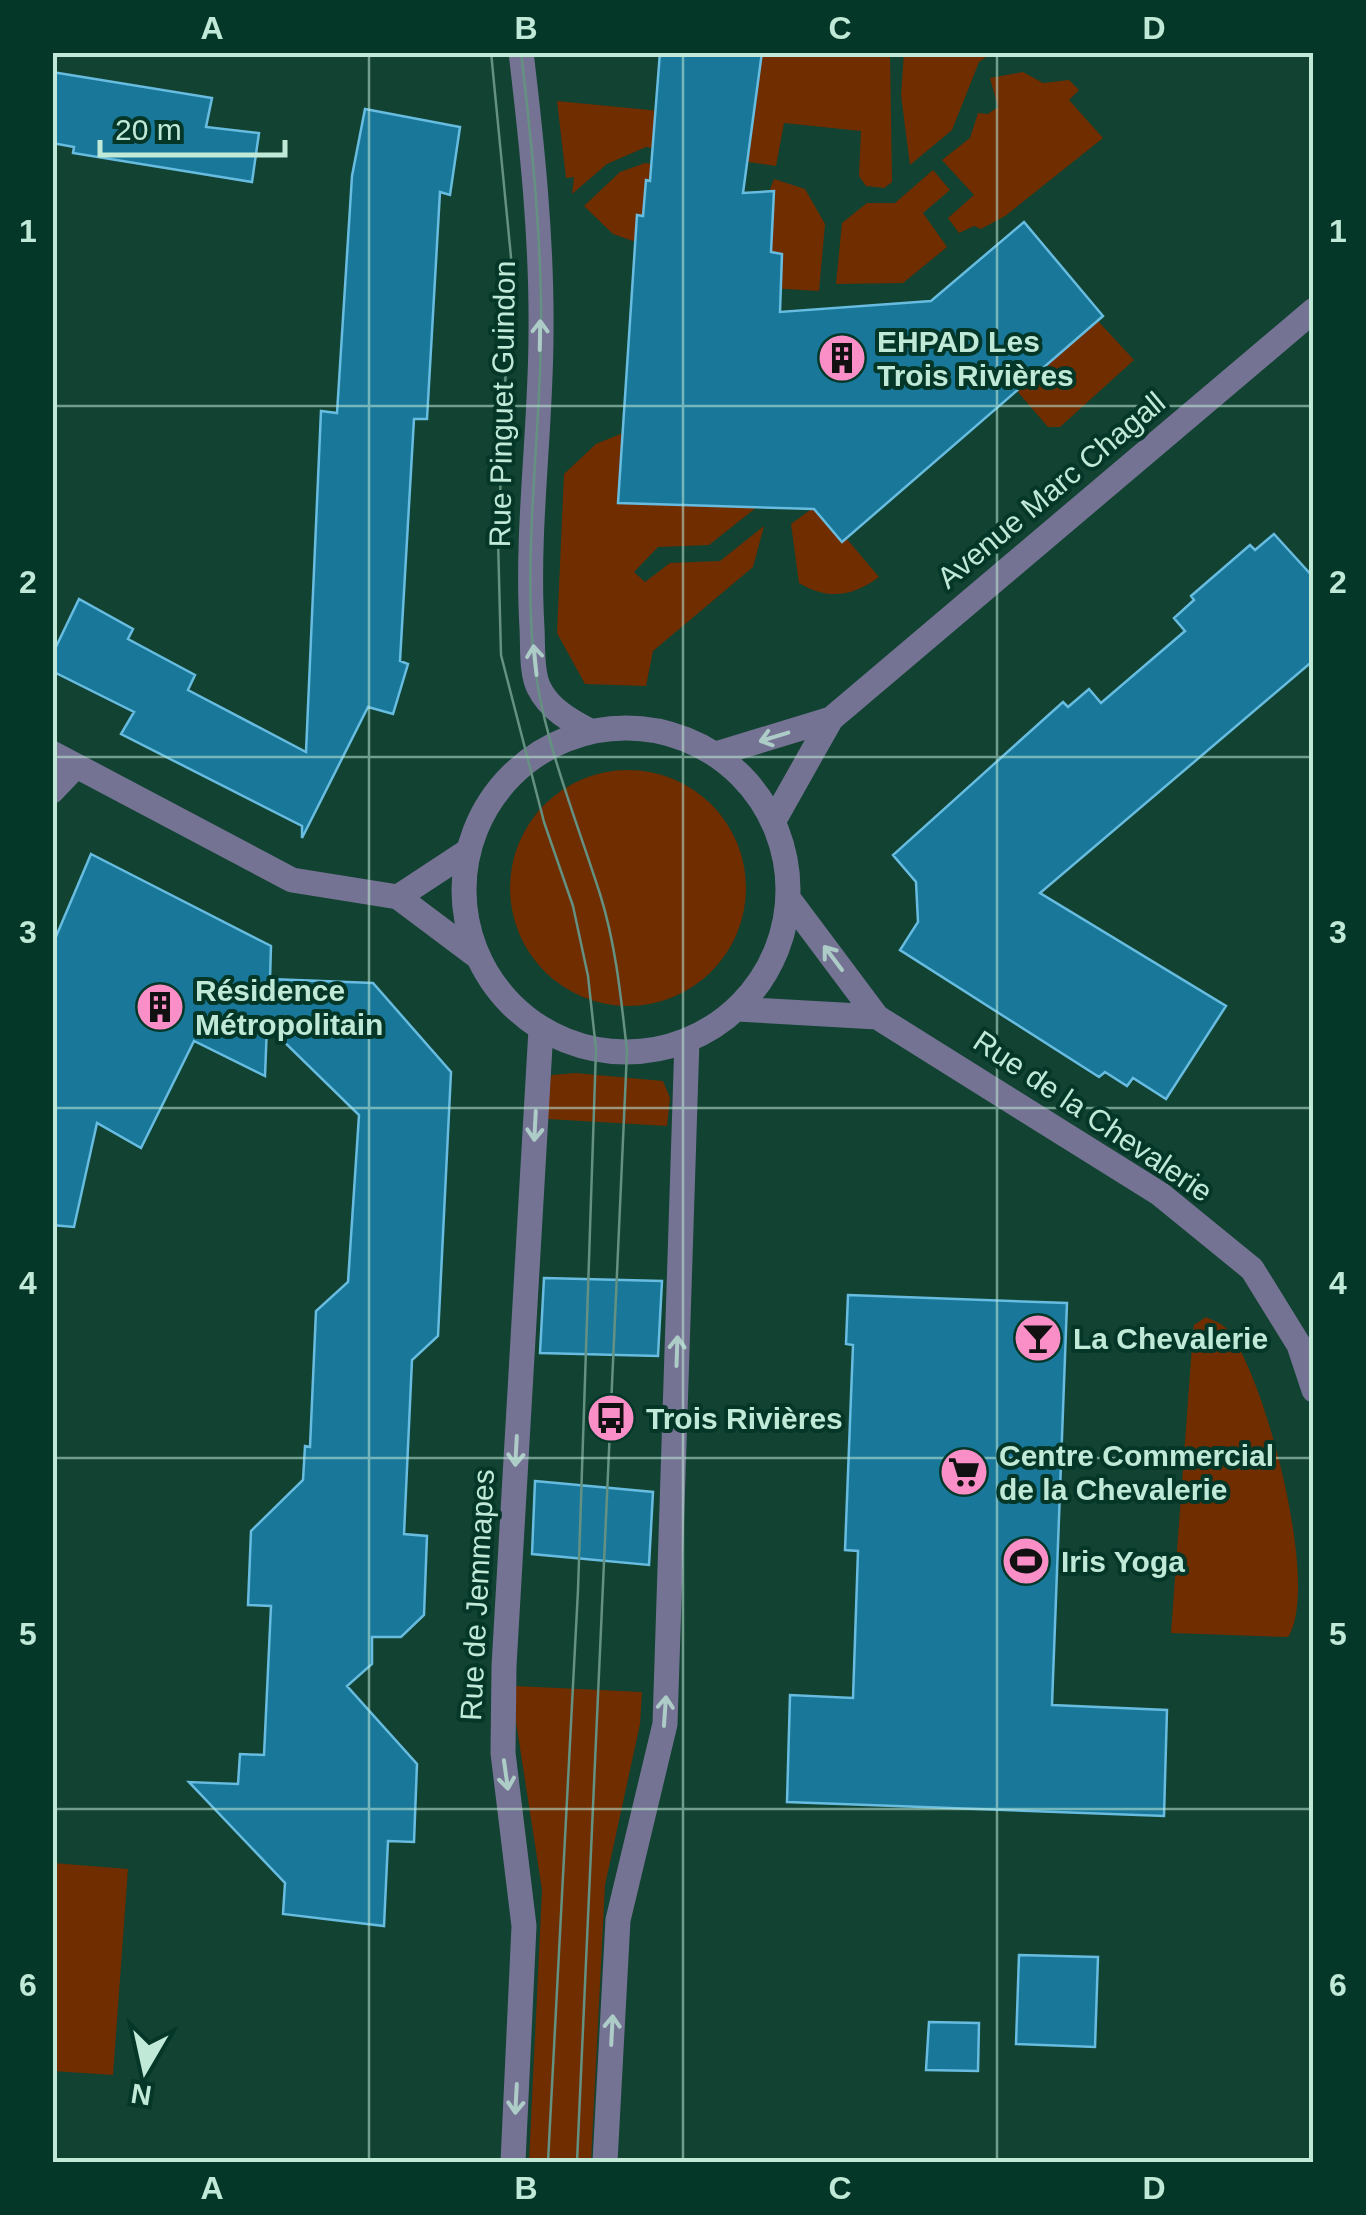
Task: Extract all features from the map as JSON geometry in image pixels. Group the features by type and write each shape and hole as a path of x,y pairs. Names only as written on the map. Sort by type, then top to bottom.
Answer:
{"street":[{"name":"Rue Pinguet Guindon","path":"521,52 538,225 541,336 532,500 534,654 538,688 562,716 590,731"},
{"name":"Avenue Marc Chagall","path":"773,822 832,720 1314,310"},
{"name":"Avenue Marc Chagall","path":"716,754 832,720"},
{"path":"648,730 677,736 716,754 749,784 773,822 785,859 788,898 780,940 769,964 737,1009 686,1040 638,1052 588,1048 541,1029 504,998 478,958 464,905 468,850 485,809 528,760 590,731 648,730"},
{"path":"52,754 292,880 398,897 478,958"},
{"path":"52,791 74,768"},
{"path":"398,897 468,850"},
{"name":"Rue de la Chevalerie","path":"788,898 877,1018 1160,1194 1252,1268 1299,1345 1314,1390"},
{"name":"Rue de la Chevalerie","path":"737,1009 877,1018"},
{"name":"Rue de Jemmapes","path":"513,2162 524,1926 503,1754 504,1666 541,1029"},
{"path":"605,2162 618,1920 665,1724 686,1040"}],"shaded area":[{"path":"762,53 890,53 892,182 884,188 866,186 859,176 861,131 784,123 776,166 646,147 607,164 572,194 574,177 566,178 557,101 752,120"},
{"path":"904,53 992,53 979,62 952,130 910,165 901,95"},
{"path":"1023,72 1043,83 1069,80 1079,90 1069,100 1103,138 1005,216 981,229 974,226 959,233 948,218 974,195 942,160 970,138 978,113 988,114 998,107 990,78"},
{"path":"645,163 690,168 643,216 636,242 613,234 584,206 620,172"},
{"path":"933,170 950,190 923,213 947,247 903,283 836,284 842,223 867,203 895,203"},
{"path":"774,179 805,189 825,224 819,291 769,288 781,272 782,255 771,252 774,192 769,192"},
{"path":"1098,321 1134,360 1060,427 1048,427 1017,391"},
{"path":"623,433 619,503 757,507 709,545 658,547 634,572 645,582 670,563 720,561 764,526 753,567 653,651 646,686 585,684 557,633 564,474 596,444"},
{"path":"813,508 841,541 846,538 879,577 859,589 839,594 820,592 799,583 791,524"},
{"path":"628,770 673,779 712,804 737,843 746,888 737,933 712,972 673,997 628,1006 583,997 544,972 519,933 510,888 519,843 544,804 583,779"},
{"path":"575,1073 663,1081 670,1098 667,1126 548,1119 547,1085 552,1075"},
{"path":"1206,1317 1226,1328 1241,1352 1257,1388 1284,1481 1298,1574 1296,1612 1288,1637 1171,1633 1193,1332 1194,1325"},
{"path":"515,1686 642,1692 640,1724 605,1885 591,2162 529,2162 542,1890 516,1722"},
{"path":"53,1863 128,1869 113,2075 53,2071"}],"building":[{"name":"EHPAD Les Trois Rivières","path":"660,52 762,52 743,193 774,191 771,252 782,254 780,312 931,301 1024,222 1103,316 842,542 814,509 618,503 637,215 643,216 646,180 650,181"},
{"path":"52,72 212,98 206,127 259,133 252,182 73,153 74,147 52,143"},
{"path":"365,109 460,127 450,195 440,192 427,419 414,419 400,661 408,664 393,714 368,707 302,838 302,826 121,734 134,712 52,671 52,655 79,599 133,629 128,639 195,675 188,690 306,752 321,411 337,413 352,176"},
{"path":"1274,534 1314,578 1314,660 1040,893 1226,1006 1166,1099 1133,1078 1127,1086 1105,1072 1099,1077 900,950 918,922 916,882 893,855 1063,702 1068,707 1089,689 1101,703 1185,631 1174,618 1194,600 1191,596 1250,545 1255,550"},
{"path":"91,854 271,946 270,979 373,983 451,1072 438,1336 412,1360 404,1534 427,1536 424,1615 401,1637 372,1637 372,1664 347,1686 417,1764 414,1842 388,1841 384,1926 283,1914 285,1883 189,1782 238,1784 240,1754 264,1755 271,1606 248,1605 251,1531 303,1480 305,1446 310,1447 316,1311 348,1282 359,1115 267,1025 265,1076 194,1041 141,1148 97,1123 74,1227 52,1225 52,946"},
{"path":"544,1278 662,1281 658,1356 540,1353"},
{"path":"848,1295 1067,1303 1052,1705 1167,1710 1164,1816 787,1802 790,1695 853,1698 858,1551 845,1550 853,1345 846,1344"},
{"path":"535,1481 653,1492 649,1565 532,1554"},
{"path":"1019,1955 1098,1957 1095,2047 1016,2044"},
{"path":"929,2022 979,2023 978,2071 926,2070"}],"tram line":[{"path":"491,52 511,257 498,539 501,655 544,822 573,906 588,976 596,1049 578,1590 548,2162"},
{"path":"521,52 536,192 541,298 530,572 533,652 551,744 610,933 627,1051 577,2162"}],"place":[{"name":"EHPAD Les Trois Rivières","path":"842,358"},
{"name":"Résidence Métropolitain","path":"160,1007"},
{"name":"La Chevalerie","path":"1038,1338"},
{"name":"Trois Rivières","path":"611,1418"},
{"name":"Centre Commercial de la Chevalerie","path":"964,1472"},
{"name":"Iris Yoga","path":"1026,1561"}]}
